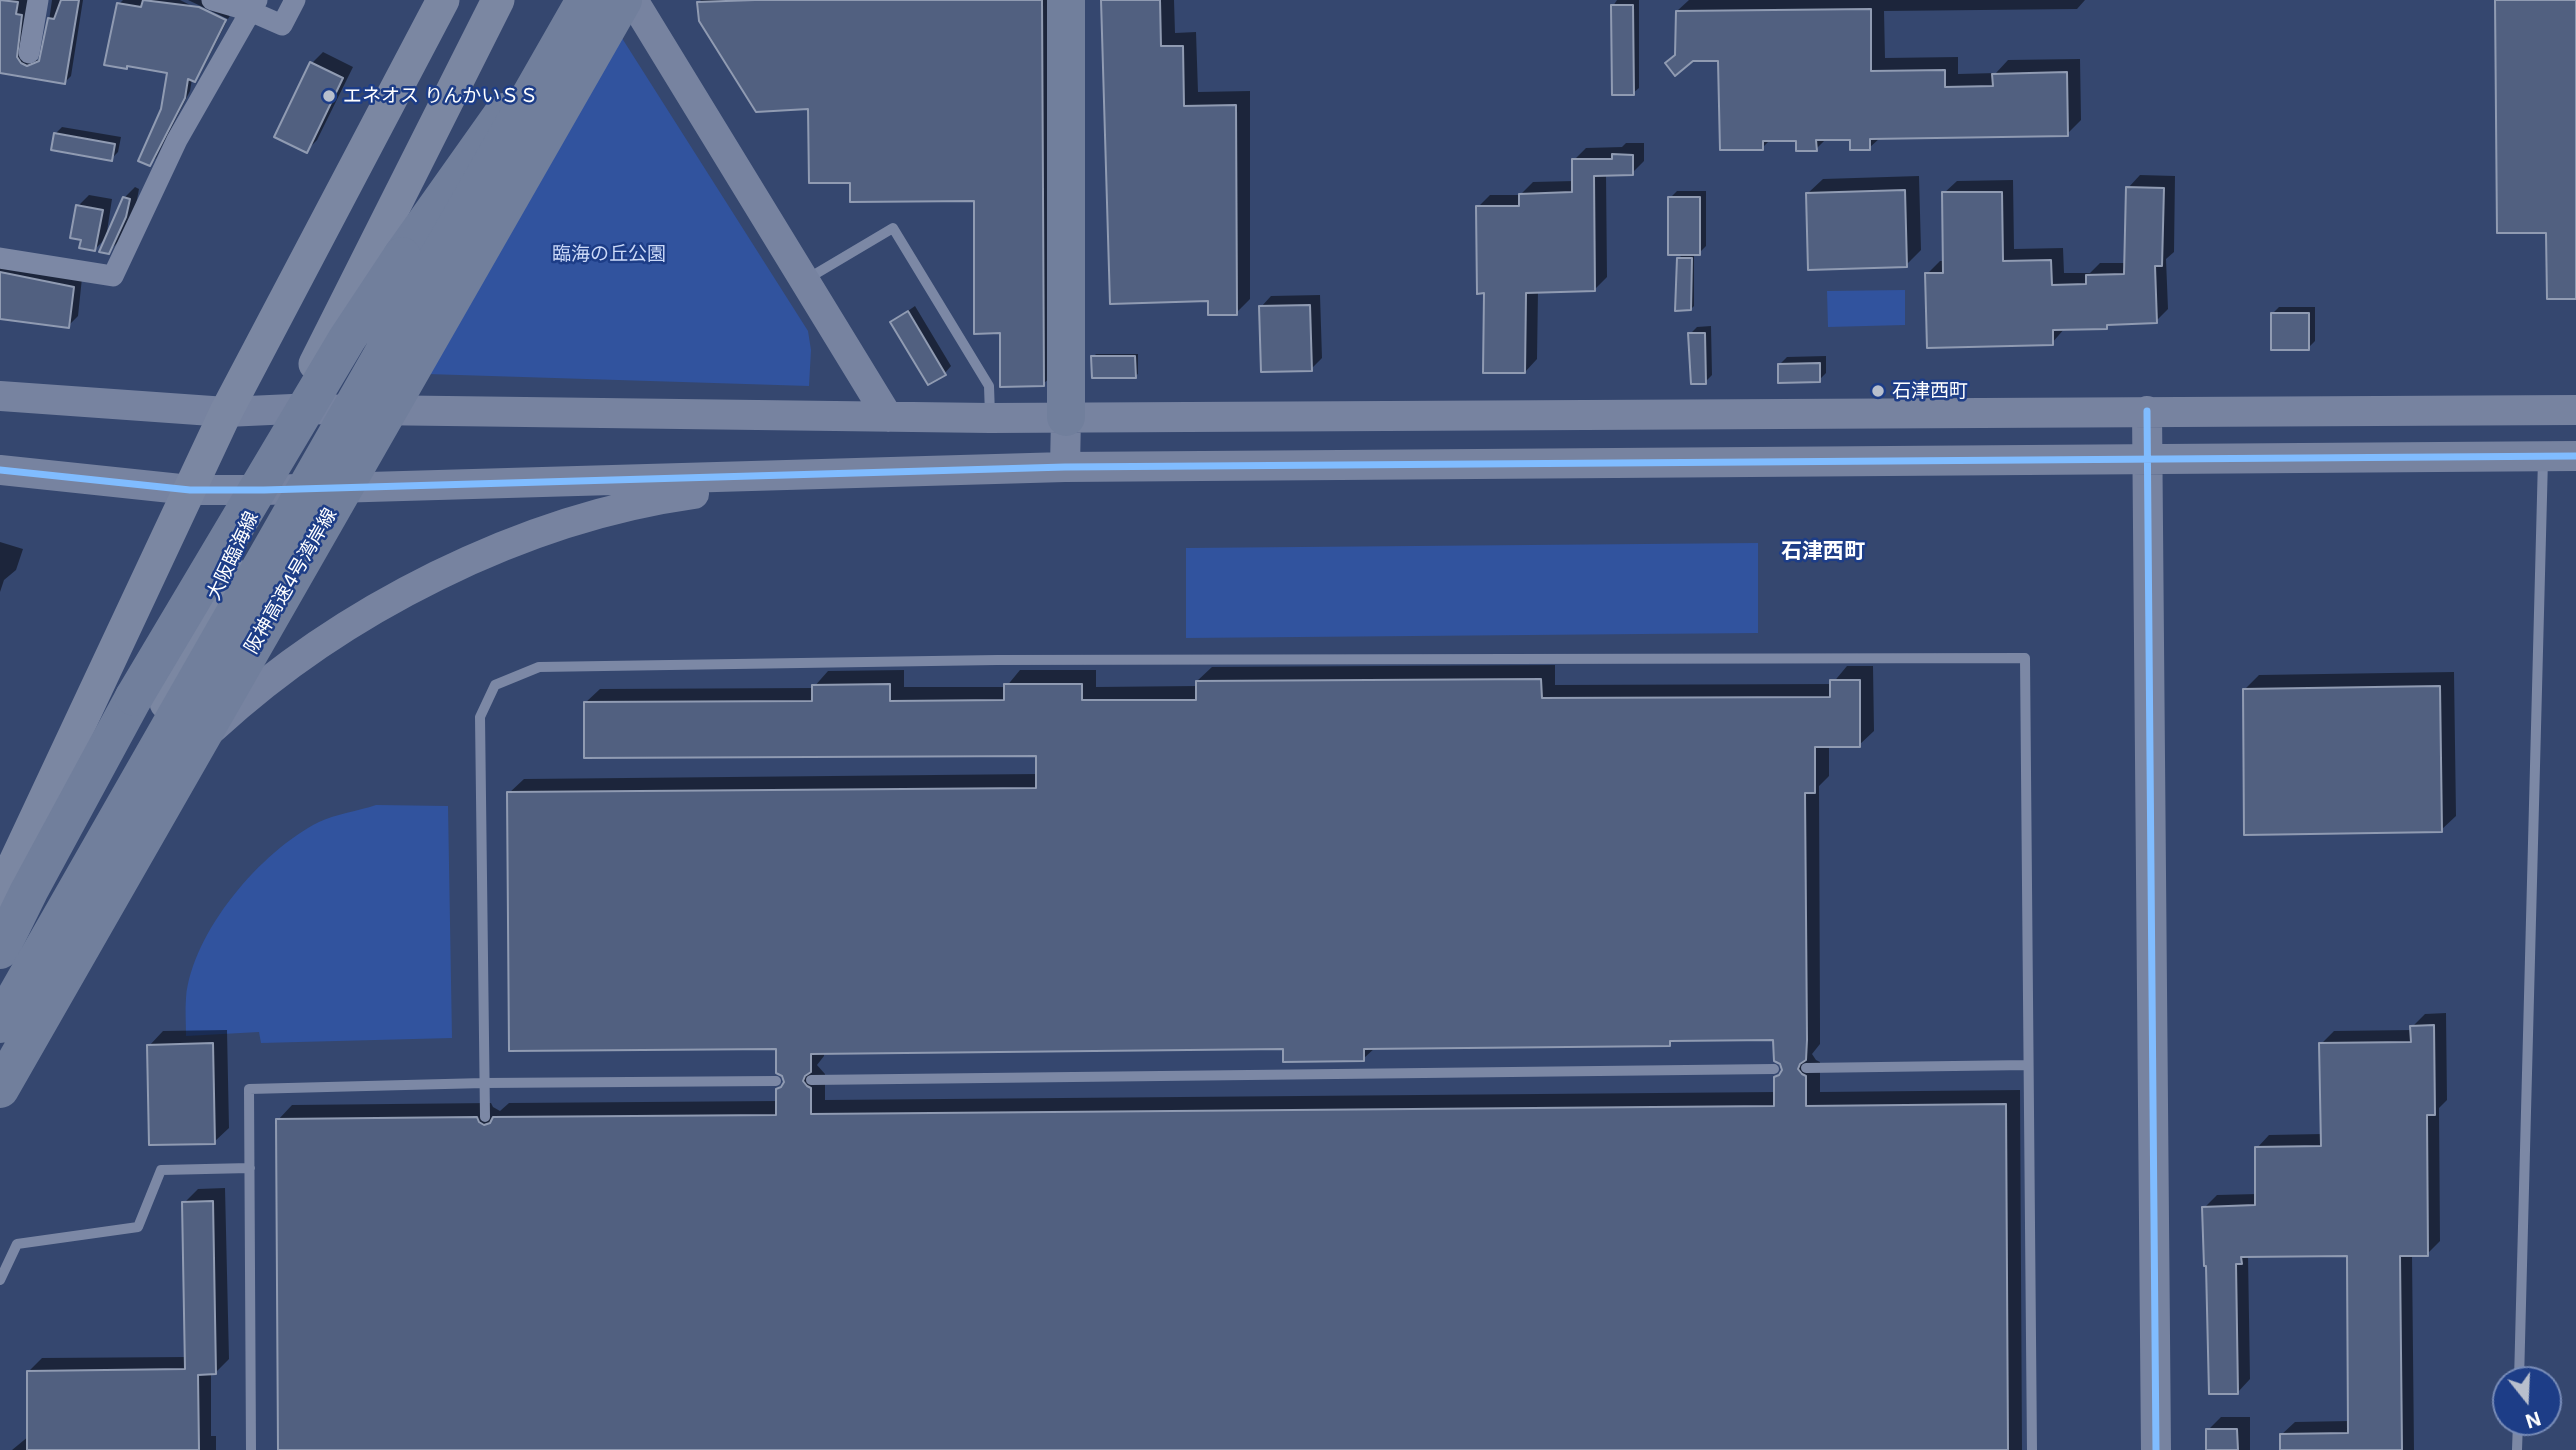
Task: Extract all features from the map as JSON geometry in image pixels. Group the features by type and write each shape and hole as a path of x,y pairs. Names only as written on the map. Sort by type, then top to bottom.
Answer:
{"highway":[{"path":"0,950 134,697 347,340 402,256 509,105 576,0"},
{"name":"阪神高速4号湾岸線","path":"0,1024 585,0"},
{"name":"阪神高速4号湾岸線","path":"0,1089 623,0"},
{"path":"1066,0 1066,417"}],"main road":[{"path":"0,894 226,412 443,0"},
{"name":"大阪臨海線","path":"0,1081 113,817 264,490 292,409 498,0"}],"street":[{"path":"29,54 38,0"},
{"path":"212,0 254,6 282,25 295,0"},
{"path":"633,0 888,417"},
{"path":"0,258 113,276 177,140 254,6"},
{"path":"0,396 226,412 292,409 990,418 2576,410"},
{"path":"2147,411 2156,1450"},
{"path":"1065,467 1066,417"},
{"path":"0,470 190,489 264,490 1065,467 2576,456"},
{"path":"113,817 245,701 312,650 382,606 463,564 564,526 661,498 857,471"}],"lane":[{"path":"805,280 892,228 989,386 990,418"},
{"path":"2519,1366 2544,456"},
{"path":"485,1117 480,717 495,685 540,667 997,660 2025,658 2032,1450"},
{"path":"1806,1068 2028,1065"},
{"path":"811,1080 1774,1069"},
{"path":"251,1450 249,1089 484,1083 776,1081"},
{"path":"0,1280 17,1244 138,1227 161,1170 250,1168"}],"green space":[{"name":"臨海の丘公園","path":"606,13 808,331 811,350 809,386 395,373"},
{"path":"1905,290 1905,325 1828,327 1827,291"},
{"path":"1758,543 1758,633 1186,638 1186,548"},
{"path":"376,805 448,806 452,1038 261,1043 259,1032 186,1036 186,998 191,973 215,921 233,896 275,852 297,835 326,819"}],"building":[{"path":"0,0 18,2 16,14 22,15 17,57 27,66 39,61 48,18 54,19 61,0 79,0 65,84 0,73"},
{"path":"143,0 199,7 226,20 195,82 188,79 185,98 150,166 138,161 161,109 167,73 104,65 117,3 141,7"},
{"path":"1042,0 1044,386 1000,387 1000,333 974,334 974,201 850,202 850,183 809,183 808,109 756,112 699,21 697,2"},
{"path":"1101,0 1160,0 1161,46 1183,46 1184,106 1236,105 1237,315 1208,315 1208,301 1110,304"},
{"path":"2495,0 2576,0 2576,299 2547,299 2546,233 2497,233"},
{"path":"1611,5 1633,5 1634,95 1612,95"},
{"path":"1871,9 1871,71 1945,70 1945,87 1993,86 1992,74 2067,72 2068,136 1870,139 1870,150 1850,150 1850,140 1816,140 1817,151 1796,151 1796,141 1763,141 1763,150 1720,150 1718,61 1693,61 1675,76 1665,63 1675,55 1676,11"},
{"path":"310,62 343,78 307,153 274,137"},
{"path":"54,133 115,144 112,161 51,150"},
{"path":"1612,154 1633,155 1633,175 1594,176 1595,291 1526,293 1525,373 1483,373 1484,293 1477,294 1476,206 1519,206 1519,194 1572,192 1572,159 1612,159"},
{"path":"2126,187 2164,188 2162,266 2155,266 2157,323 2107,325 2107,329 2053,330 2053,345 1927,348 1925,273 1943,273 1942,192 2002,192 2003,261 2051,260 2052,285 2086,284 2086,275 2124,274"},
{"path":"1905,190 1907,267 1808,270 1806,193"},
{"path":"123,197 130,199 126,217 109,254 99,252"},
{"path":"1668,197 1700,197 1700,255 1668,255"},
{"path":"76,205 103,210 95,251 79,248 81,240 70,238"},
{"path":"1677,258 1692,258 1691,310 1675,311"},
{"path":"0,272 74,287 69,328 0,319"},
{"path":"1310,305 1312,371 1261,372 1259,306"},
{"path":"908,311 946,375 928,385 890,322"},
{"path":"2271,313 2309,313 2309,350 2271,350"},
{"path":"1688,333 1705,333 1706,384 1691,384"},
{"path":"1091,356 1135,356 1136,378 1092,378"},
{"path":"1820,363 1820,382 1778,383 1778,364"},
{"path":"1541,679 1542,698 1830,697 1830,680 1860,680 1860,747 1815,747 1815,793 1805,793 1807,1040 1806,1060 1798,1069 1806,1076 1806,1106 2006,1104 2008,1450 278,1450 276,1119 477,1117 484,1125 490,1123 493,1117 776,1115 776,1089 784,1082 782,1076 776,1073 776,1049 509,1051 507,792 1036,788 1036,756 584,758 584,702 812,701 812,685 890,684 890,701 1004,700 1004,684 1082,684 1082,700 1196,700 1196,681","holes":["1773,1040 1774,1061 1780,1064 1782,1070 1774,1077 1774,1106 811,1114 811,1088 803,1081 811,1072 811,1054 1283,1049 1283,1062 1364,1061 1364,1049 1670,1046 1670,1041"]},
{"path":"2440,686 2442,832 2244,835 2243,689"},
{"path":"2434,1025 2435,1115 2427,1115 2428,1256 2400,1256 2402,1450 2280,1450 2280,1434 2348,1433 2347,1256 2241,1257 2242,1264 2236,1264 2238,1394 2209,1394 2202,1207 2255,1205 2255,1147 2321,1146 2319,1043 2411,1042 2410,1026"},
{"path":"213,1043 215,1144 149,1145 147,1045"},
{"path":"213,1201 216,1374 198,1375 199,1450 27,1450 27,1371 185,1369 182,1202"},
{"path":"2206,1429 2237,1429 2238,1450 2206,1450"}],"cycle path":[{"path":"2147,411 2156,1450"},
{"path":"0,470 190,490 264,490 1065,467 2576,456"}],"place":[{"name":"エネオス りんかいＳＳ","path":"329,96"},
{"name":"石津西町","path":"1878,391"}],"district":[{"name":"石津西町","path":"1823,552"}]}
